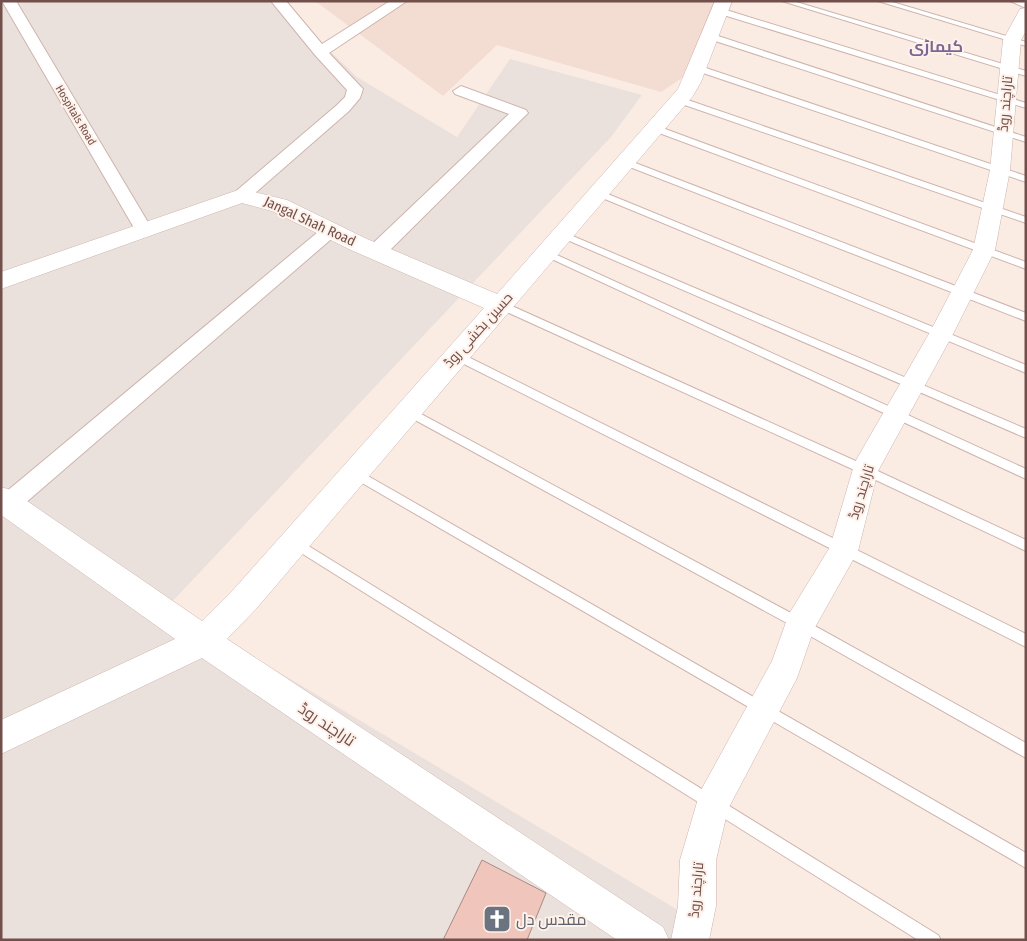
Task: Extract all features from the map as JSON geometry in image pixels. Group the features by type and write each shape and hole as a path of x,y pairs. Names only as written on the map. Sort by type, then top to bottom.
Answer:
{"street":[{"name":"Hospitals Road","path":"9,1 143,229"},
{"path":"241,196 352,98 355,89 320,52 278,1"},
{"path":"320,52 400,1"},
{"path":"1017,1 1026,4"},
{"name":"حسین بخشی روڈ","path":"204,641 245,599 679,100 692,82 722,6"},
{"name":"تاراچند روڈ","path":"693,938 697,906 698,860 712,804 786,667 800,624 843,551 865,470 941,334 984,250 1000,170 1014,136 1019,42 1026,13"},
{"path":"376,252 520,113 461,91"},
{"name":"Jangal Shah Road","path":"1,281 143,229 241,196 273,201 330,231 376,252 501,305"},
{"path":"5,502 330,231"},
{"name":"تاراچند روڈ","path":"5,502 204,641 650,940"},
{"path":"1,737 204,641"}],"lane":[{"path":"785,1 1017,71"},
{"path":"881,1 1019,42"},
{"path":"722,6 1016,103"},
{"path":"710,36 1014,136"},
{"path":"697,68 1026,179"},
{"path":"679,100 1026,220"},
{"path":"654,128 1026,266"},
{"path":"625,162 1026,318"},
{"path":"598,193 1026,369"},
{"path":"561,234 1026,434"},
{"path":"546,253 1026,474"},
{"path":"501,305 865,470 1026,546"},
{"path":"456,355 843,551 1026,641"},
{"path":"408,410 800,624 1026,751"},
{"path":"354,473 1026,860"},
{"path":"294,542 933,940"}],"shaded area":[{"path":"1,1 278,1 357,77 457,137 510,59 642,95 611,137 168,606 693,919 685,940 1,940"},
{"path":"315,1 734,1 697,68 661,92 497,45 443,96"}],"building":[{"name":"مقدس دل","path":"482,860 546,893 527,940 443,940"}],"place":[{"name":"مقدس دل","path":"497,919"}],"district":[{"name":"کیماڑی","path":"936,46"}]}
